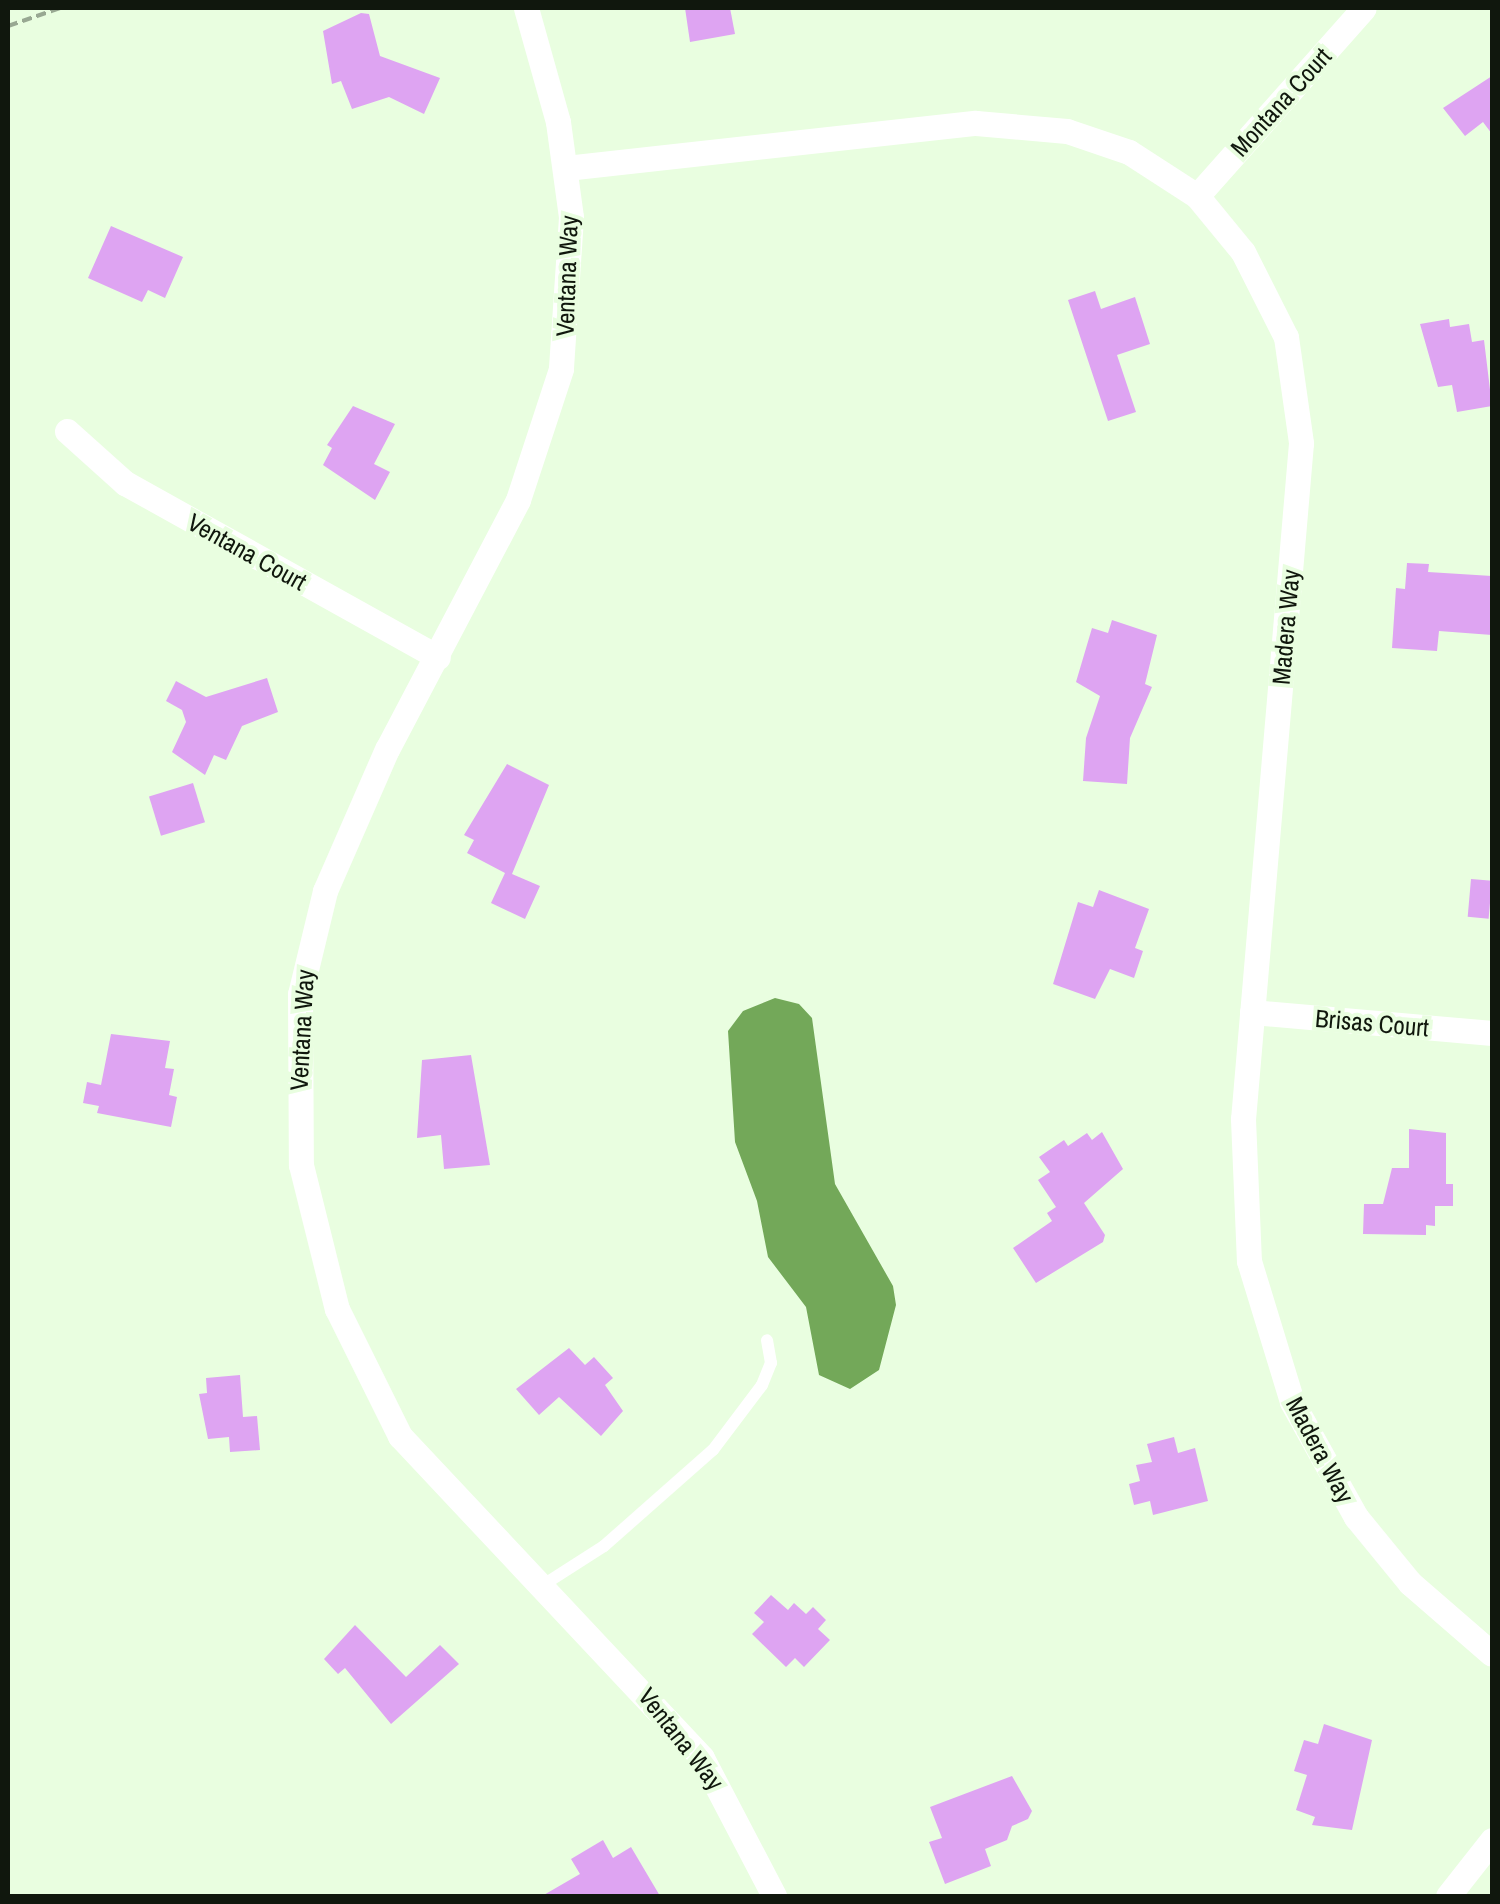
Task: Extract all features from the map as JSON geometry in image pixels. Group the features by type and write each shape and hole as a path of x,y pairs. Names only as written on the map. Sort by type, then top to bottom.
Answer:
{"street":[{"name":"Ventana Way","path":"526,8 566,168 572,276 552,408 518,500 358,809 309,946 298,1026 301,1165 325,1273 372,1387 439,1484 634,1678 702,1758 774,1896"},
{"name":"Montana Court","path":"1197,196 1364,8"},
{"name":"Madera Way","path":"566,168 1003,123 1095,138 1197,196 1220,218 1262,283 1286,337 1299,398 1297,515 1242,1137 1249,1261 1292,1402 1385,1556 1492,1654"},
{"name":"Ventana Court","path":"67,432 125,484 438,657"},
{"name":"Brisas Court","path":"1252,1012 1492,1034"},
{"path":"1448,1896 1492,1840"}],"lane":[{"path":"540,1587 604,1546 713,1450 762,1386 770,1363 767,1340"}],"path":[{"path":"8,26 60,8"}],"shaded area":[{"path":"775,998 799,1004 812,1018 835,1184 893,1286 896,1305 879,1370 850,1389 819,1375 806,1307 768,1257 757,1201 735,1142 728,1031 743,1011"}],"building":[{"path":"685,8 730,8 735,34 690,42"},
{"path":"361,13 369,14 380,56 440,78 424,114 389,97 352,109 341,81 332,84 323,31"},
{"path":"1492,76 1492,134 1483,122 1465,136 1443,108"},
{"path":"111,226 183,257 165,298 148,290 142,302 88,278"},
{"path":"1095,291 1101,309 1135,297 1150,344 1117,355 1136,412 1108,421 1068,300"},
{"path":"1449,319 1450,327 1469,324 1472,342 1484,340 1492,406 1457,412 1452,385 1438,387 1420,324"},
{"path":"353,406 395,424 374,464 390,472 375,500 323,465 332,448 327,445"},
{"path":"1407,563 1429,564 1428,572 1492,576 1492,635 1439,631 1437,651 1392,648 1396,588 1405,589"},
{"path":"1112,620 1157,635 1145,684 1152,687 1130,738 1127,784 1083,781 1086,738 1100,696 1076,682 1092,628 1108,633"},
{"path":"267,678 278,712 242,726 226,760 214,755 205,775 172,752 186,722 182,710 166,701 176,681 206,697"},
{"path":"507,764 549,785 512,874 540,886 525,919 491,903 505,873 467,853 474,840 464,835"},
{"path":"193,783 205,822 161,836 149,796"},
{"path":"1471,879 1492,881 1489,919 1468,917"},
{"path":"1099,890 1149,909 1135,948 1143,951 1134,978 1110,969 1095,999 1053,984 1078,902 1093,907"},
{"path":"111,1034 170,1041 165,1068 174,1069 169,1095 177,1097 171,1127 97,1113 99,1106 83,1103 87,1082 101,1085"},
{"path":"471,1055 490,1165 444,1169 441,1135 417,1138 422,1060"},
{"path":"1409,1129 1446,1133 1446,1184 1453,1184 1453,1206 1435,1206 1435,1226 1426,1225 1426,1235 1363,1234 1364,1204 1383,1204 1392,1168 1409,1168"},
{"path":"1102,1132 1123,1169 1084,1203 1105,1235 1103,1242 1036,1283 1013,1248 1052,1221 1047,1213 1056,1207 1038,1180 1050,1172 1039,1157 1064,1140 1068,1146 1087,1133 1092,1140"},
{"path":"569,1348 585,1365 594,1357 613,1378 605,1385 623,1411 601,1436 559,1397 539,1415 516,1389"},
{"path":"240,1375 243,1417 257,1416 260,1450 230,1452 229,1437 208,1439 199,1394 207,1393 206,1378"},
{"path":"1174,1437 1178,1453 1195,1448 1208,1501 1153,1515 1150,1501 1134,1505 1129,1484 1140,1481 1136,1465 1152,1462 1147,1444"},
{"path":"771,1595 788,1610 794,1603 806,1614 813,1607 826,1620 818,1629 830,1640 804,1667 795,1658 786,1667 752,1634 764,1622 754,1613"},
{"path":"355,1625 406,1677 440,1645 459,1664 391,1724 345,1668 338,1674 324,1659"},
{"path":"1324,1724 1372,1740 1352,1830 1312,1825 1315,1817 1296,1810 1307,1775 1294,1771 1304,1740 1318,1744"},
{"path":"1012,1776 1032,1811 1028,1819 1012,1826 1007,1840 985,1849 991,1866 945,1884 929,1842 942,1838 930,1807"},
{"path":"603,1840 613,1858 631,1847 660,1896 542,1896 580,1874 571,1859"}]}
